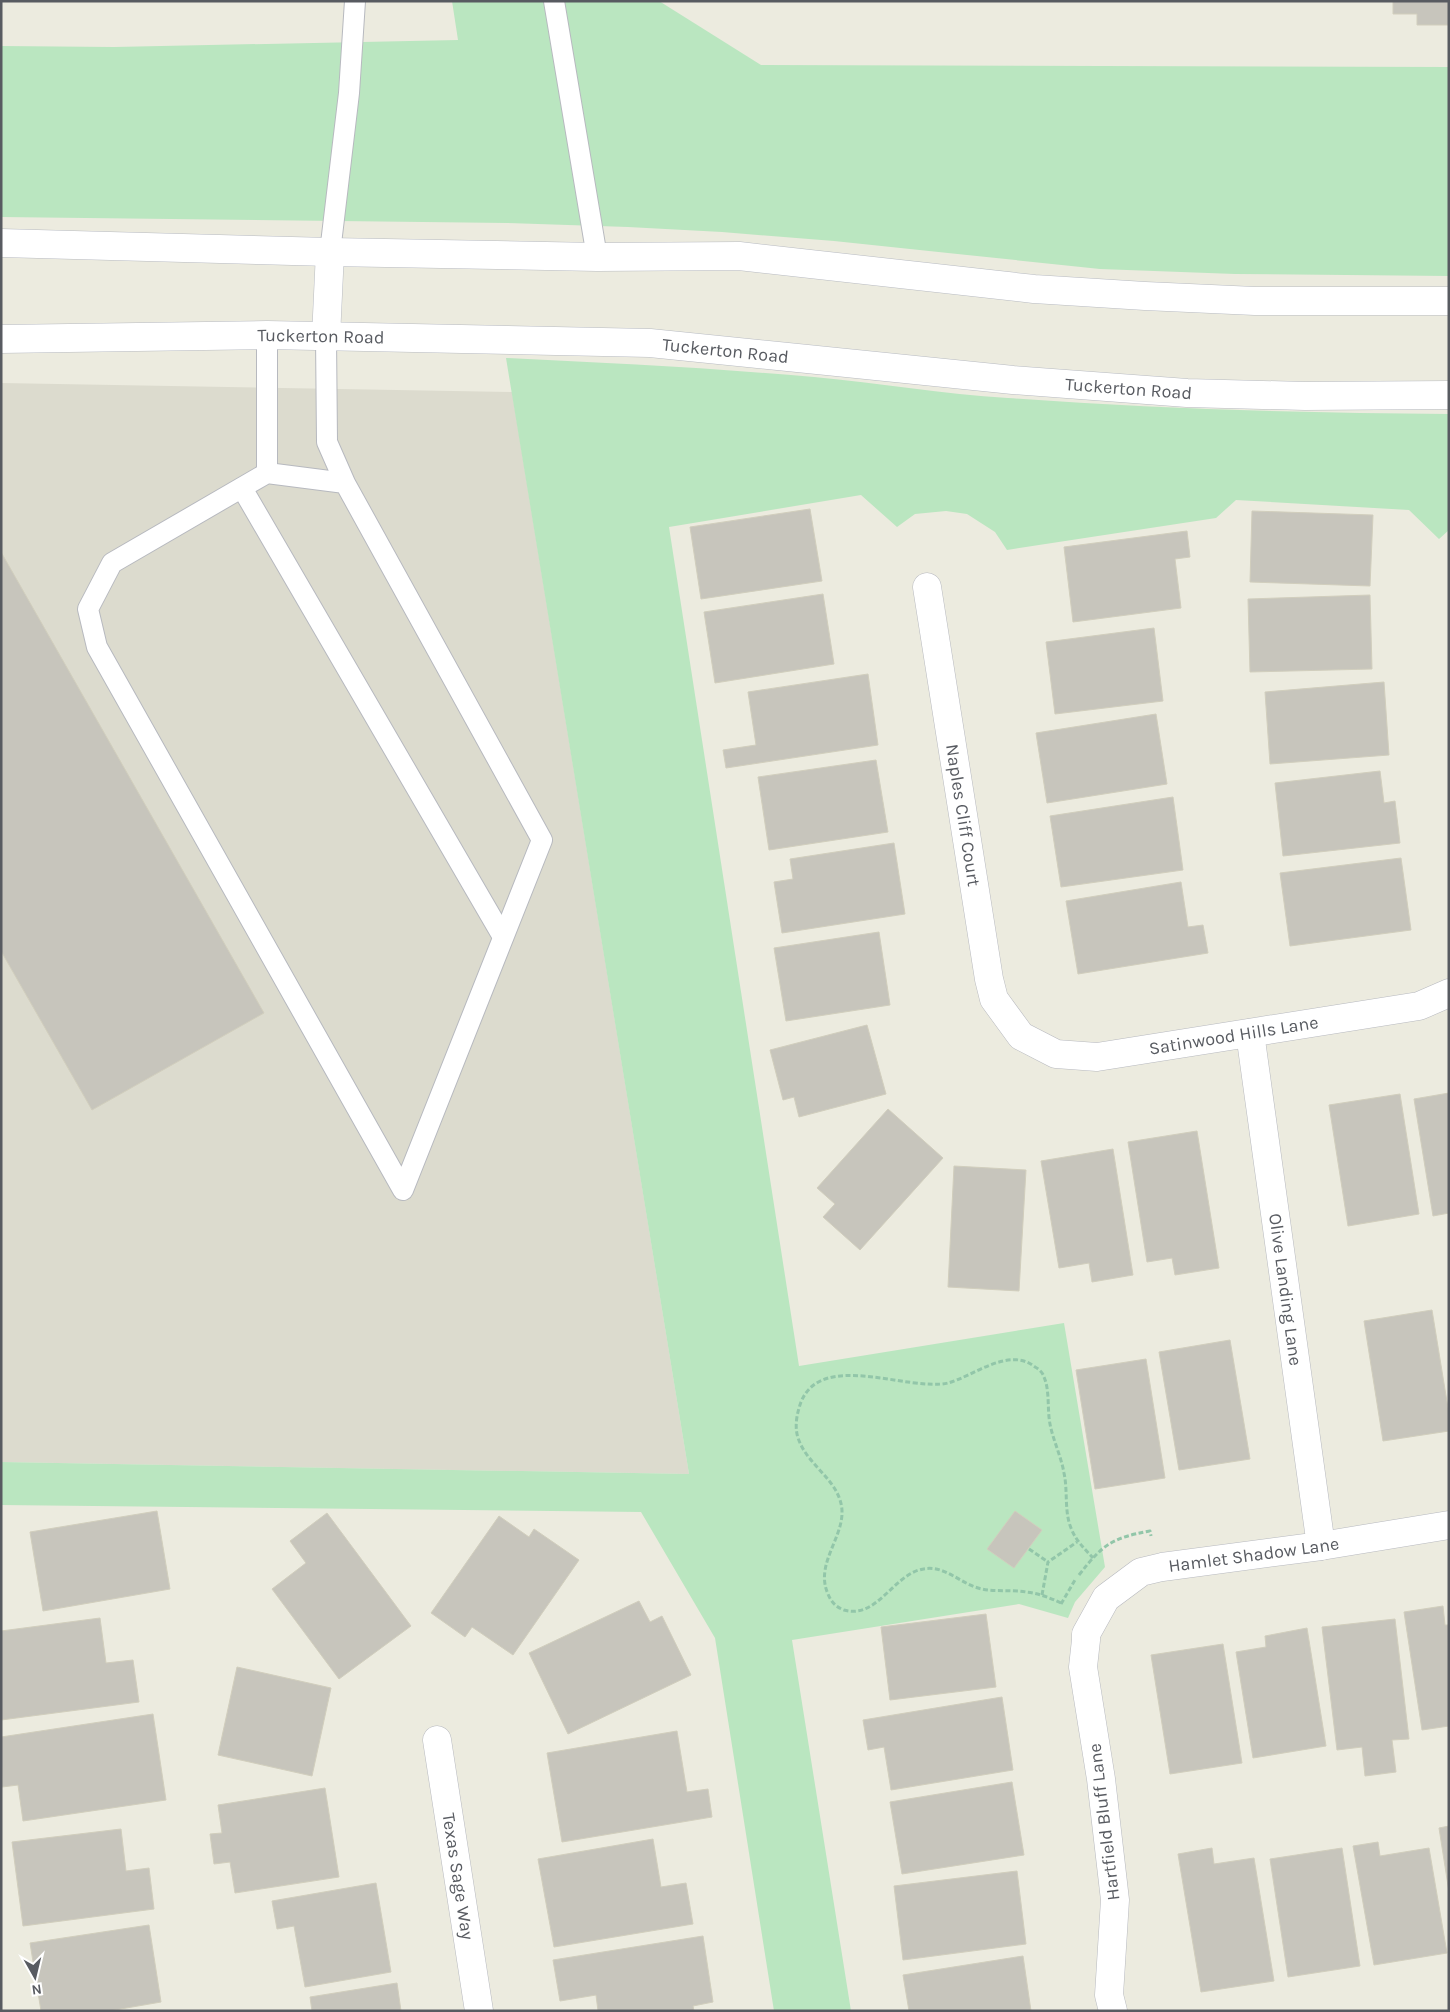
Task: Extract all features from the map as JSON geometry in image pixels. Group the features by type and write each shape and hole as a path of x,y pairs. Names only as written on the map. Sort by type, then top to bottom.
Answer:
{"main road":[{"path":"1,243 597,257 739,256 1034,289 1255,301 1449,301"},
{"path":"326,336 330,252"},
{"name":"Tuckerton Road","path":"1,339 267,335 650,343 1013,380 1187,393 1305,396 1449,395"},
{"name":"Naples Cliff Court","path":"927,587 989,979 994,999 1021,1036"},
{"name":"Satinwood Hills Lane","path":"1021,1036 1056,1054 1097,1057 1419,1006 1449,993"},
{"name":"Olive Landing Lane","path":"1250,1033 1321,1546"},
{"name":"Hamlet Shadow Lane","path":"1086,1634 1106,1598 1141,1572 1162,1567 1321,1546 1449,1525"},
{"name":"Hartfield Bluff Lane","path":"1086,1634 1083,1667 1101,1779 1114,1900 1109,1995 1113,2011"},
{"name":"Texas Sage Way","path":"437,1740 479,2011"}],"lane":[{"path":"330,252 349,93 355,1"},
{"path":"554,1 597,257"},
{"path":"267,335 267,473"},
{"path":"326,336 327,442 345,483 542,840 403,1190 97,647 88,610 112,563 267,473 345,483"},
{"path":"242,488 503,937"}],"path":[{"path":"1061,1603 1042,1595 1026,1592 976,1588 947,1572 936,1568 927,1568 916,1570 874,1604 862,1610 851,1612 833,1604 824,1584 824,1573 842,1517 841,1502 826,1475 802,1447 797,1435 798,1410 802,1398 810,1388 824,1380 835,1377 875,1377 933,1385 961,1379 1008,1360 1020,1360 1033,1364 1044,1377 1050,1424 1065,1475 1067,1516 1077,1542 1093,1558 1116,1539 1150,1531"},
{"path":"1042,1595 1048,1562 1077,1542"},
{"path":"1029,1549 1048,1562"}],"shaded area":[{"path":"1,383 512,392 689,1474 1,1462"}],"green space":[{"path":"452,1 659,1 761,65 1449,67 1449,276 1235,274 1100,269 834,241 628,227 507,223 1,217 1,46 114,47 458,40"},
{"path":"506,358 776,374 838,379 959,394 1063,402 1228,410 1449,414 1449,530 1439,539 1409,510 1236,500 1216,518 1007,550 995,532 967,514 946,511 915,514 897,527 861,495 669,527 799,1366 1064,1323 1105,1567 1075,1602 1068,1618 1019,1604 792,1640 851,2011 774,2011 715,1638 641,1512 1,1505 1,1462 689,1474"}],"building":[{"path":"1393,1 1449,1 1449,25 1417,25 1417,14 1393,14"},
{"path":"810,509 822,581 701,599 690,527"},
{"path":"1252,511 1373,515 1370,586 1250,582"},
{"path":"1187,531 1190,557 1175,559 1181,608 1073,622 1064,547"},
{"path":"1,552 264,1013 92,1110 1,951"},
{"path":"823,594 834,664 715,683 704,612"},
{"path":"1370,595 1372,669 1250,672 1248,599"},
{"path":"1154,628 1163,701 1055,714 1046,642"},
{"path":"868,674 878,745 726,768 723,750 756,745 748,692"},
{"path":"1384,682 1389,755 1270,764 1265,692"},
{"path":"1156,714 1167,784 1047,803 1036,733"},
{"path":"876,760 888,832 769,850 758,777"},
{"path":"1380,771 1384,803 1395,801 1400,843 1283,856 1275,783"},
{"path":"1173,797 1183,870 1061,887 1050,816"},
{"path":"894,843 905,914 782,933 774,882 793,879 790,859"},
{"path":"1401,858 1411,930 1290,946 1280,873"},
{"path":"1181,882 1188,927 1203,925 1208,953 1078,974 1066,901"},
{"path":"879,932 890,1005 786,1021 774,948"},
{"path":"867,1025 886,1094 799,1117 794,1097 783,1100 770,1050"},
{"path":"1449,1093 1449,1213 1433,1216 1414,1099"},
{"path":"1400,1094 1419,1214 1348,1226 1329,1105"},
{"path":"888,1109 943,1158 860,1250 823,1217 835,1204 817,1188"},
{"path":"1197,1131 1219,1268 1175,1275 1172,1258 1147,1262 1128,1142"},
{"path":"1113,1149 1133,1275 1092,1282 1089,1263 1059,1268 1041,1161"},
{"path":"954,1166 1026,1170 1019,1291 948,1287"},
{"path":"1432,1310 1449,1414 1449,1431 1383,1441 1364,1321"},
{"path":"1230,1340 1250,1459 1179,1470 1159,1352"},
{"path":"1146,1359 1165,1478 1095,1489 1076,1370"},
{"path":"157,1511 170,1589 43,1611 30,1532"},
{"path":"1015,1511 1042,1530 1014,1568 987,1549"},
{"path":"327,1513 411,1626 339,1679 272,1589 306,1563 290,1541"},
{"path":"499,1516 529,1537 534,1529 579,1560 513,1655 472,1627 465,1637 431,1613"},
{"path":"639,1601 650,1622 662,1616 691,1675 568,1734 529,1653"},
{"path":"1443,1606 1445,1625 1449,1625 1449,1726 1422,1730 1404,1612"},
{"path":"986,1614 996,1687 890,1700 881,1627"},
{"path":"100,1618 106,1663 133,1660 139,1702 1,1720 1,1631"},
{"path":"1395,1619 1409,1739 1392,1740 1396,1772 1365,1776 1362,1747 1337,1750 1322,1627"},
{"path":"1307,1628 1326,1746 1253,1758 1236,1652 1266,1647 1265,1636"},
{"path":"1223,1644 1242,1763 1170,1774 1151,1655"},
{"path":"237,1667 331,1688 312,1776 218,1755"},
{"path":"1002,1697 1013,1770 891,1790 884,1747 868,1750 863,1720"},
{"path":"153,1714 166,1800 23,1821 18,1785 2,1787 1,1737"},
{"path":"677,1731 687,1792 708,1789 712,1817 562,1842 547,1753"},
{"path":"1012,1782 1024,1855 902,1874 890,1802"},
{"path":"325,1788 339,1877 235,1893 230,1862 214,1864 210,1834 222,1833 218,1805"},
{"path":"1449,1826 1449,1892 1439,1828"},
{"path":"121,1829 126,1871 149,1868 154,1909 23,1926 12,1842"},
{"path":"653,1839 661,1887 686,1883 693,1924 554,1947 538,1859"},
{"path":"1378,1842 1380,1856 1429,1848 1447,1953 1374,1965 1353,1846"},
{"path":"1212,1848 1214,1864 1254,1858 1274,1981 1201,1992 1178,1854"},
{"path":"1342,1848 1360,1966 1288,1977 1270,1859"},
{"path":"1017,1871 1026,1944 903,1960 894,1886"},
{"path":"376,1883 391,1972 305,1987 294,1926 277,1929 272,1901"},
{"path":"149,1925 161,2002 109,2011 41,2011 30,1943"},
{"path":"703,1936 713,2002 693,2006 694,2011 598,2011 596,1995 560,2001 553,1960"},
{"path":"1023,1956 1031,2011 909,2011 903,1975"},
{"path":"397,1983 401,2011 312,2011 310,1997"}]}
